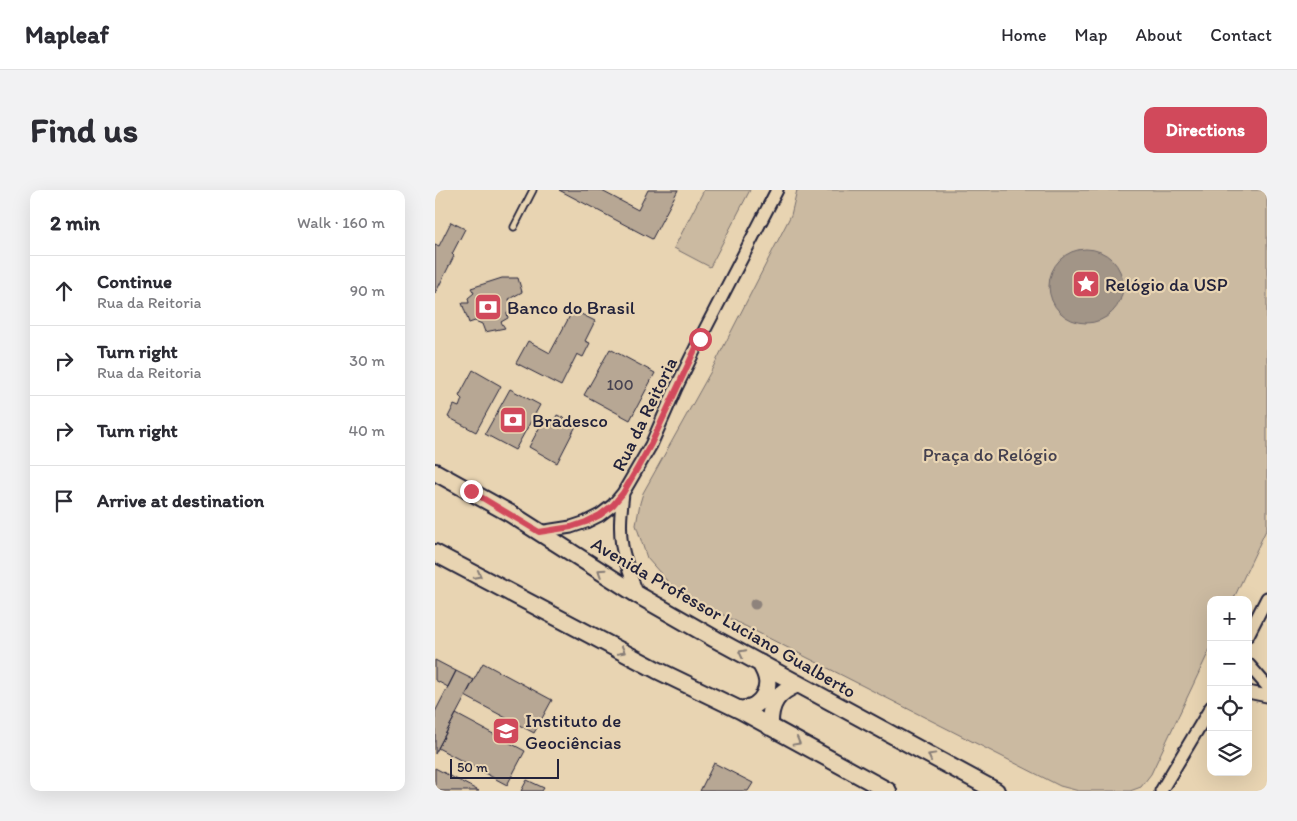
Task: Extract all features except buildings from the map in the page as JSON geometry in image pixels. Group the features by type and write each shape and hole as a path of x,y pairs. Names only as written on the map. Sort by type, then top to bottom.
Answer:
{"street":[{"name":"Rua da Reitoria","path":"539,532 571,527 586,522 613,505 623,493 651,444 700,339 777,190"},
{"name":"Avenida Professor Luciano Gualberto","path":"435,472 539,532 638,596 996,791"},
{"name":"Rua da Reitoria","path":"623,493 620,519 622,545 638,596"},
{"path":"435,553 657,670 740,710 888,791"},
{"path":"1252,627 1267,598"},
{"path":"740,710 751,708 759,702 768,688 766,673 760,663"},
{"path":"1252,669 1267,686"},
{"path":"770,727 769,715 772,704 788,688 798,684"},
{"path":"1252,693 1267,696"},
{"path":"1164,789 1207,714"}],"lane":[{"path":"514,227 533,190"}],"green space":[{"path":"704,190 750,190 710,267 674,248"},
{"name":"Praça do Relógio","path":"797,190 1267,190 1267,528 1235,596 1207,596 1207,655 1151,774 1141,787 1130,791 1079,791 1060,786 676,591 647,558 636,525 643,493 710,373 791,215"}],"shaded area":[{"path":"1086,249 1107,255 1117,265 1123,286 1117,307 1107,317 1086,323 1065,317 1055,307 1049,286 1055,265 1065,255"}],"place":[{"name":"Relógio da USP","path":"1086,284"},
{"name":"Banco do Brasil","path":"488,307"},
{"name":"Bradesco","path":"513,420"},
{"name":"Instituto de Geociências","path":"506,731"}],"route":[{"path":"471,491 539,532 571,527 600,515 613,505 623,493 638,467 651,444 700,339"}]}
